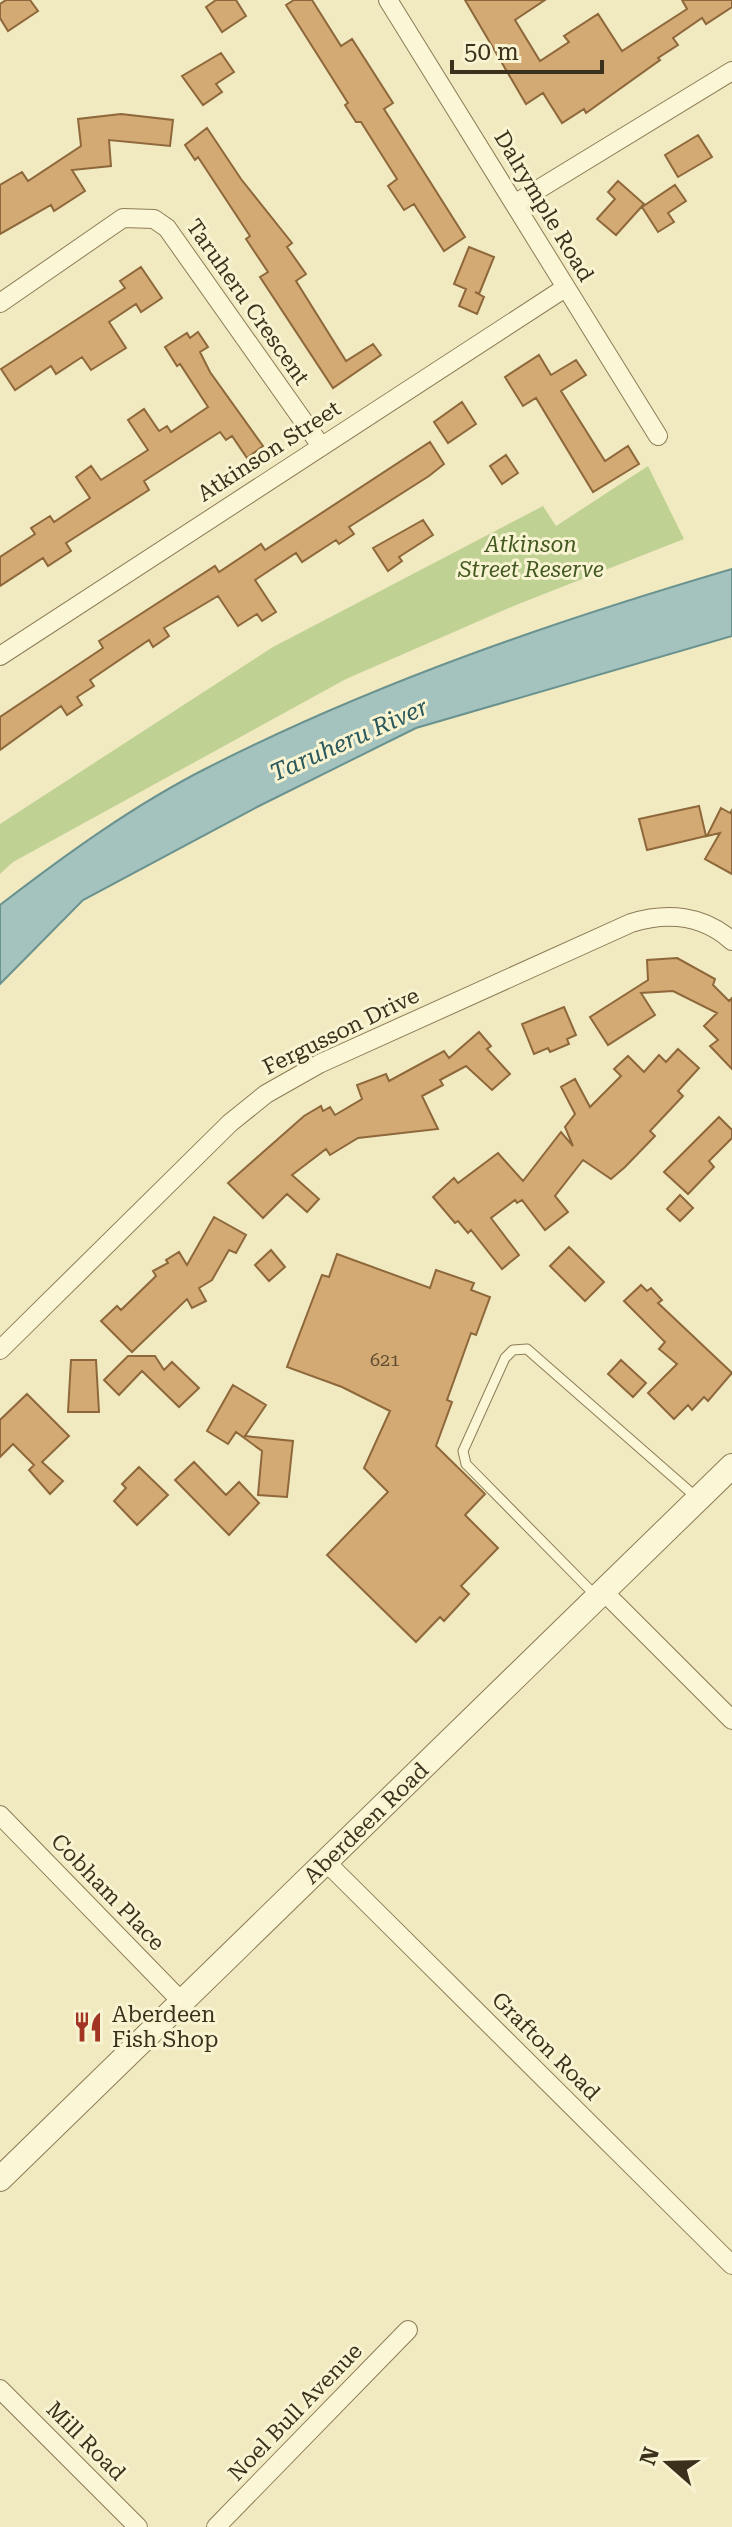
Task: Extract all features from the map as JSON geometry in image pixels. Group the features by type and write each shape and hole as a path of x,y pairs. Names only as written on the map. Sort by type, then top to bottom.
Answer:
{"street":[{"name":"Dalrymple Road","path":"388,0 658,436"},
{"path":"516,203 732,71"},
{"name":"Taruheru Crescent","path":"0,303 123,218 154,219 167,228 321,446"},
{"name":"Atkinson Street","path":"0,656 565,288"},
{"name":"Fergusson Drive","path":"0,1350 230,1123 266,1094 319,1064 631,923 655,916 677,915 703,923 732,941"},
{"name":"Aberdeen Road","path":"0,2179 732,1466"},
{"path":"600,1594 732,1720"},
{"name":"Cobham Place","path":"0,1815 182,2002"},
{"name":"Grafton Road","path":"326,1862 732,2265"},
{"name":"Noel Bull Avenue","path":"216,2527 408,2330"},
{"name":"Mill Road","path":"0,2389 138,2527"}],"lane":[{"path":"600,1594 466,1464 463,1451 505,1358 513,1350 527,1349 698,1499"}],"green space":[{"name":"Atkinson Street Reserve","path":"648,466 684,539 516,605 346,679 13,862 0,874 0,824 273,647 543,506 556,526"}],"water":[{"name":"Taruheru River","path":"732,569 732,636 416,728 257,807 83,900 0,984 0,905 100,832 180,782 334,708 465,656 598,610"}],"building":[{"path":"6,0 30,0 38,11 8,31 0,18 0,4"},
{"path":"216,0 236,0 246,16 222,32 206,7"},
{"path":"294,0 312,0 341,46 352,39 393,103 384,109 465,237 444,251 414,204 404,210 388,186 397,179 361,122 356,122 345,105 348,103 286,5"},
{"path":"465,0 545,0 515,20 540,61 569,42 564,36 598,14 622,51 687,9 682,0 732,0 732,7 706,24 702,18 673,38 678,45 658,58 660,60 586,113 584,109 562,123 543,93 526,104"},
{"path":"221,53 234,72 216,84 222,92 203,105 182,76"},
{"path":"121,114 173,120 170,146 109,140 111,166 72,170 85,191 54,211 51,205 0,234 0,185 22,172 28,181 81,146 78,119"},
{"path":"207,128 241,179 292,243 287,247 306,274 296,281 346,361 373,344 381,355 333,388 260,277 268,272 246,239 250,236 198,157 195,160 185,145"},
{"path":"698,135 712,157 678,177 665,155"},
{"path":"618,181 644,204 616,235 597,219 615,199 608,192"},
{"path":"675,185 686,201 668,213 674,222 658,232 642,207"},
{"path":"469,247 494,257 479,294 475,292 484,297 477,314 459,306 466,289 454,284"},
{"path":"141,267 162,298 141,312 136,304 109,322 126,348 91,370 82,357 56,374 51,366 15,390 1,369 125,288 120,281"},
{"path":"198,332 208,347 200,352 210,372 263,446 247,458 232,436 226,440 220,432 144,481 149,490 66,543 71,551 48,566 43,558 0,586 0,557 35,534 31,528 50,516 54,522 90,498 76,477 91,466 101,480 148,450 128,420 144,409 159,431 167,426 171,432 208,407 165,347 187,333 190,338"},
{"path":"539,355 551,375 576,360 586,375 561,391 605,461 628,446 639,464 593,492 536,398 523,406 505,377"},
{"path":"462,402 476,424 448,443 434,422"},
{"path":"430,442 444,464 429,476 349,527 354,534 339,544 336,540 302,562 296,553 255,580 276,612 262,621 257,614 238,626 218,596 164,628 169,636 153,647 149,640 90,680 94,686 77,697 82,705 67,715 61,706 0,750 0,717 103,648 99,641 215,566 219,572 261,544 265,550"},
{"path":"506,455 518,473 502,484 490,466"},
{"path":"423,520 433,535 399,557 402,561 388,571 373,548"},
{"path":"699,806 706,836 647,850 639,819"},
{"path":"721,808 730,813 732,810 732,874 705,859 720,833 707,836"},
{"path":"677,958 715,979 713,985 729,1001 732,998 732,1069 710,1046 718,1040 704,1026 717,1013 673,991 641,993 655,1015 608,1045 590,1017 648,980 647,960"},
{"path":"564,1007 576,1035 567,1039 569,1044 550,1052 548,1048 534,1054 522,1024"},
{"path":"479,1032 491,1046 487,1049 510,1074 492,1090 466,1066 440,1080 443,1085 422,1096 438,1129 358,1138 330,1155 326,1149 292,1175 319,1199 307,1212 287,1194 263,1218 228,1183 304,1116 321,1106 323,1111 330,1107 335,1115 362,1099 357,1085 386,1074 389,1081 444,1051 449,1058"},
{"path":"678,1049 699,1068 678,1091 683,1096 650,1131 655,1136 625,1167 611,1179 583,1160 555,1196 568,1212 545,1230 522,1200 517,1203 515,1200 491,1218 519,1255 502,1269 471,1230 468,1233 458,1221 455,1223 433,1197 454,1178 458,1183 498,1153 523,1181 561,1132 573,1146 565,1127 575,1114 561,1087 575,1079 590,1107 621,1076 614,1069 628,1056 644,1072 659,1055 666,1062"},
{"path":"719,1117 732,1130 732,1138 709,1161 714,1167 688,1194 664,1172"},
{"path":"680,1195 693,1208 680,1221 667,1209"},
{"path":"214,1217 246,1235 236,1253 229,1250 212,1280 199,1288 206,1301 192,1308 187,1299 132,1352 101,1321 117,1306 121,1310 156,1276 153,1271 168,1263 166,1260 179,1252 187,1265"},
{"path":"569,1247 604,1282 585,1301 550,1266"},
{"path":"271,1250 285,1267 269,1281 255,1265"},
{"path":"337,1254 430,1288 436,1270 474,1283 471,1290 490,1297 476,1335 471,1333 447,1400 452,1402 436,1446 485,1494 465,1515 498,1548 461,1586 469,1594 444,1621 440,1617 416,1642 327,1555 388,1492 364,1468 390,1411 342,1387 287,1367 322,1275 329,1277"},
{"path":"641,1285 647,1291 651,1288 662,1300 658,1303 732,1373 708,1401 704,1397 692,1410 688,1405 674,1419 648,1393 677,1364 659,1349 665,1342 624,1301"},
{"path":"128,1356 155,1356 164,1370 172,1362 199,1388 179,1407 142,1371 119,1395 104,1380"},
{"path":"71,1360 96,1360 99,1412 68,1412"},
{"path":"621,1360 646,1383 633,1397 608,1374"},
{"path":"233,1385 266,1405 245,1436 293,1441 287,1497 258,1495 262,1451 236,1432 228,1444 207,1431"},
{"path":"27,1394 69,1436 42,1462 63,1481 50,1494 29,1470 34,1465 13,1444 0,1457 0,1420"},
{"path":"194,1462 226,1495 239,1482 259,1503 229,1535 175,1480"},
{"path":"139,1467 168,1495 137,1525 114,1501 126,1488 122,1484"}],"place":[{"name":"Aberdeen Fish Shop","path":"88,2027"}]}
